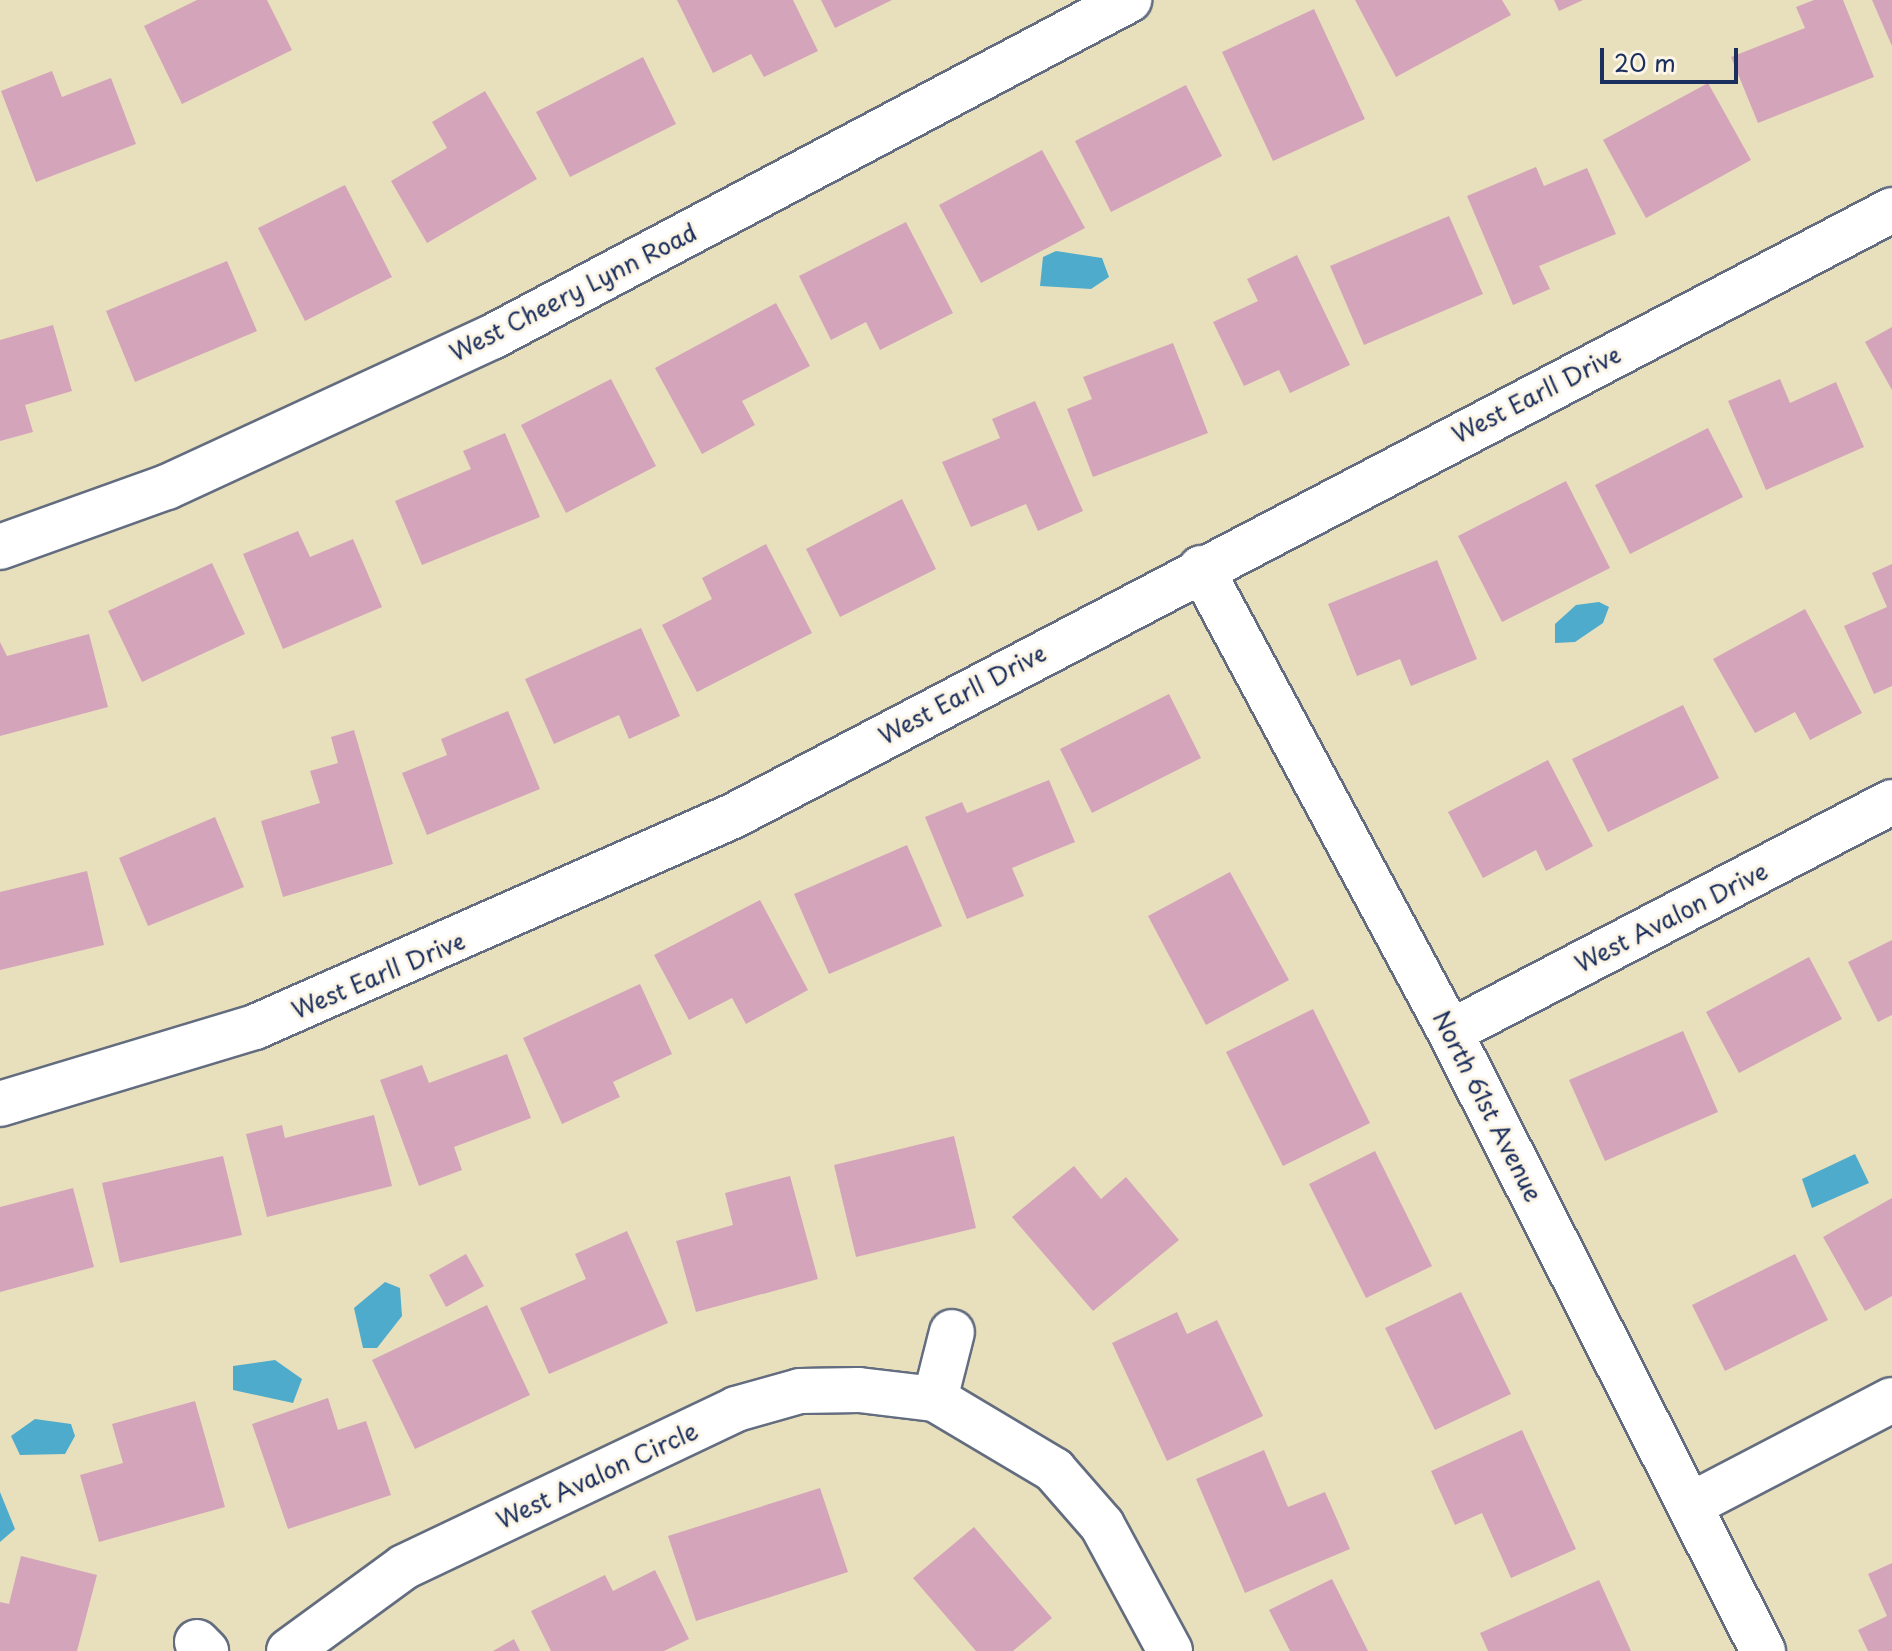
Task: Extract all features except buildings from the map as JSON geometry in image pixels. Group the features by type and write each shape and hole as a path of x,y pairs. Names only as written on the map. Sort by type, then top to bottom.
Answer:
{"street":[{"name":"West Cheery Lynn Road","path":"0,547 167,487 492,337 1129,0"},
{"name":"West Earll Drive","path":"0,1104 255,1027 546,903 733,816 1201,568 1892,210"},
{"name":"North 61st Avenue","path":"1201,568 1450,1032 1694,1503 1763,1651"},
{"name":"West Avalon Drive","path":"1450,1032 1892,802"},
{"path":"935,1399 952,1332"},
{"name":"West Avalon Circle","path":"289,1651 404,1567 736,1409 800,1391 935,1399 1054,1470 1102,1525 1170,1651"},
{"path":"1694,1503 1892,1400"}],"water":[{"path":"1056,251 1102,258 1109,277 1091,289 1040,286 1043,257"},
{"path":"1599,602 1609,607 1603,623 1575,642 1555,643 1555,624 1576,605"},
{"path":"1855,1154 1869,1183 1812,1208 1802,1179"},
{"path":"385,1282 400,1288 402,1316 377,1348 363,1348 354,1308"},
{"path":"275,1360 302,1379 293,1403 233,1390 233,1366"},
{"path":"35,1419 71,1424 75,1436 65,1454 20,1455 11,1436"},
{"path":"0,1492 15,1529 0,1542"}]}
